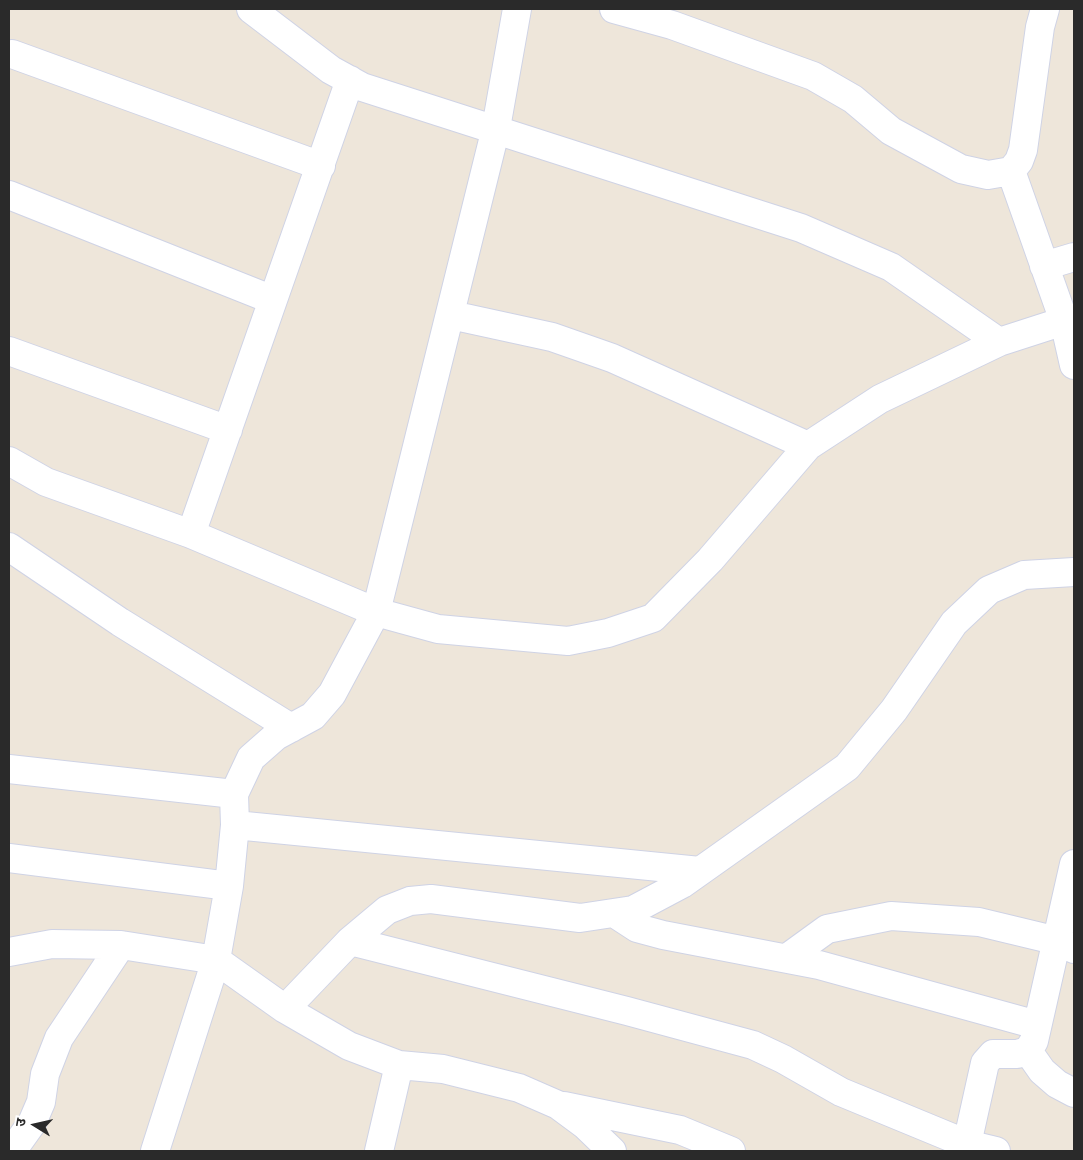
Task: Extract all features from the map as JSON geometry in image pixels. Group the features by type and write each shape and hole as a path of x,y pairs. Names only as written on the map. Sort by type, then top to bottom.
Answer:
{"street":[{"path":"251,9 331,70 362,87 496,128 801,228 891,267 999,342"},
{"path":"154,1151 216,960 229,886 235,825 234,794 251,758 276,736 313,716 332,694 376,612 496,128 517,9"},
{"path":"614,9 672,25 813,76 853,99 891,131 962,169 988,175 1011,171 1019,161 1023,150 1045,9"},
{"path":"12,54 320,166"},
{"path":"191,534 350,80"},
{"path":"1011,171 1064,321 1074,365"},
{"path":"9,195 274,300"},
{"path":"1044,266 1074,257"},
{"path":"451,315 552,337 612,358 808,446"},
{"path":"9,461 46,482 191,534 376,612 438,629 568,641 608,633 653,618 710,560 808,446 880,399 999,342 1064,321"},
{"path":"9,351 228,430"},
{"path":"9,547 120,622 291,728"},
{"path":"284,1009 350,941 387,910 410,901 431,899 580,918 633,910 682,884 847,767 894,710 954,623 989,590 1024,575 1074,572"},
{"path":"9,769 234,794"},
{"path":"235,825 700,871"},
{"path":"9,858 229,886"},
{"path":"967,1144 985,1063 993,1054 1017,1054 1028,1051 1034,1041 1066,945 1074,864"},
{"path":"614,913 637,928 819,965 1038,1026"},
{"path":"787,958 827,929 891,916 979,922 1066,945"},
{"path":"350,941 753,1045 783,1059 841,1092 967,1144 996,1151"},
{"path":"9,952 52,944 121,945 216,960 284,1009 349,1046 399,1065 443,1069 519,1088 558,1105 680,1130 731,1151"},
{"path":"12,1151 32,1123 41,1102 45,1074 59,1038 121,945"},
{"path":"1028,1051 1042,1071 1057,1084 1074,1093"},
{"path":"379,1151 399,1065"},
{"path":"558,1105 585,1125 612,1151"}]}
